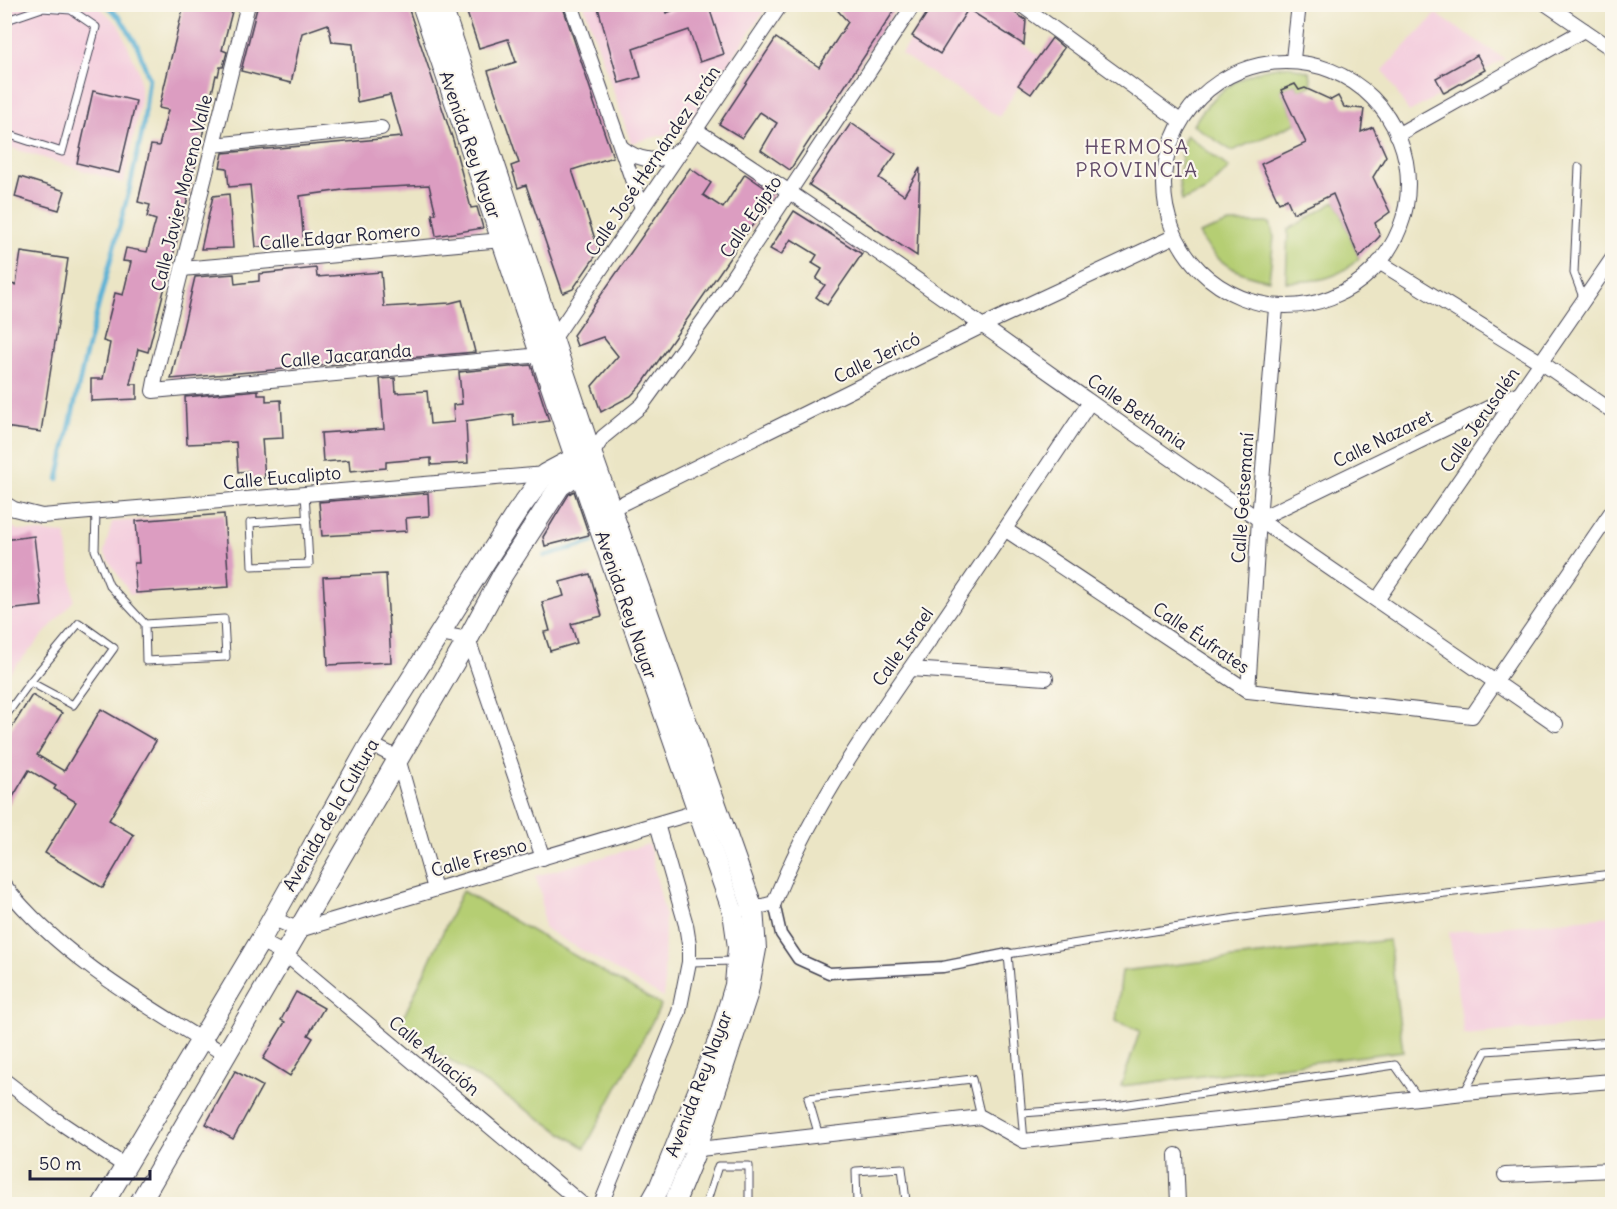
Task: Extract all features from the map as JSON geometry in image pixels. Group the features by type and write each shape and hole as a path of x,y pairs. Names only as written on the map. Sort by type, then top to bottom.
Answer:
{"main road":[{"name":"Avenida Rey Nayar","path":"422,4 541,355 587,453"},
{"name":"Avenida Rey Nayar","path":"441,4 554,338 604,513 707,809 733,912 738,947 735,985 719,1038 674,1152 650,1204"},
{"name":"Avenida de la Cultura","path":"103,1204 260,941 370,744 517,512 587,453"},
{"name":"Avenida de la Cultura","path":"139,1204 468,639 503,574 535,525 553,480"},
{"path":"517,512 535,525"},
{"name":"Avenida Rey Nayar","path":"674,1204 696,1150 748,992 756,949 753,909 707,809"}],"street":[{"name":"Calle Javier Moreno Valle","path":"153,391 248,4"},
{"path":"571,4 642,208"},
{"name":"Calle José Hernández Terán","path":"554,338 781,4"},
{"name":"Calle Egipto","path":"587,453 642,405 708,314 914,4"},
{"path":"1020,4 1180,122"},
{"path":"1293,59 1299,4"},
{"path":"1546,4 1612,49"},
{"path":"1397,135 1584,30"},
{"path":"1278,57 1293,59 1347,78 1368,93 1387,114 1402,146 1408,183 1404,214 1392,245 1367,276 1346,291 1318,303 1276,308 1246,301 1223,290 1192,264 1171,226 1163,186 1165,164 1180,122 1214,84 1247,64 1278,57"},
{"path":"213,145 381,129"},
{"name":"Calle Bethania","path":"696,130 790,191 984,325 1090,402 1556,724"},
{"path":"621,147 642,159 653,160 664,158 683,147"},
{"name":"Calle Jericó","path":"604,513 984,325 1175,236"},
{"name":"Calle Edgar Romero","path":"182,269 502,240"},
{"name":"Calle Jerusalén","path":"1377,600 1612,259"},
{"path":"1379,261 1542,363 1612,411"},
{"name":"Calle Getsemaní","path":"1248,691 1276,308"},
{"name":"Calle Jacaranda","path":"153,391 541,355"},
{"name":"Calle Nazaret","path":"1259,519 1522,391"},
{"name":"Calle Israel","path":"774,903 790,861 849,757 1006,530 1090,402"},
{"name":"Calle Eucalipto","path":"4,503 14,509 42,516 305,493 553,480"},
{"path":"1496,682 1612,511"},
{"name":"Calle Éufrates","path":"1006,530 1248,691 1473,716 1496,682"},
{"path":"440,634 468,639 543,858"},
{"path":"910,669 1046,678"},
{"path":"370,744 399,758 435,890"},
{"name":"Calle Fresno","path":"299,930 707,809"},
{"path":"601,1204 679,1012 689,962 686,925 657,824"},
{"path":"4,885 20,906 72,952 168,1020 226,1055"},
{"path":"733,912 774,903 781,934 798,959 829,973 943,966 1008,954"},
{"path":"272,918 299,930"},
{"name":"Calle Aviación","path":"260,941 285,954 582,1204"},
{"path":"4,1080 52,1117 125,1166"},
{"path":"674,1152 981,1117 1024,1141 1464,1093 1612,1081"},
{"path":"1176,1155 1178,1204"},
{"path":"1505,1175 1612,1170"}],"lane":[{"path":"4,21 42,8 71,10 96,27 62,152 4,133"},
{"path":"1579,167 1574,273 1584,300"},
{"path":"305,493 307,519 309,564 252,566 250,523 307,519"},
{"path":"96,512 94,550 109,585 145,624 146,661 226,657 224,619 145,624"},
{"path":"4,718 30,682 79,623 114,648 73,705 30,682"},
{"path":"1024,1141 1008,954 1262,914 1612,874"},
{"path":"689,962 737,961"},
{"path":"1464,1093 1486,1051 1612,1042"},
{"path":"1023,1113 1114,1106 1395,1065 1419,1099"},
{"path":"819,1136 808,1098 972,1079 981,1117"},
{"path":"706,1204 718,1166 749,1166 749,1204"},
{"path":"857,1204 856,1172 902,1168 906,1200"}],"shaded area":[{"path":"961,4 1039,55 999,117 901,54 933,5"},
{"path":"4,5 97,5 119,25 139,72 141,101 124,183 5,146"},
{"path":"584,5 768,5 684,130 631,143"},
{"path":"1436,14 1505,59 1409,112 1383,70"},
{"path":"224,514 229,587 130,594 104,553 112,522"},
{"path":"5,521 17,530 66,534 74,600 5,678"},
{"path":"649,844 665,915 664,998 544,928 541,893 535,876"},
{"path":"1612,916 1612,1022 1464,1035 1449,932"}],"green space":[{"path":"1288,66 1310,72 1312,85 1299,90 1295,84 1281,90 1297,123 1232,151 1193,125 1211,102 1233,84 1259,71"},
{"path":"1187,135 1229,168 1206,191 1182,201 1179,181 1184,140"},
{"path":"1336,201 1359,258 1342,271 1325,278 1286,282 1288,230"},
{"path":"1229,223 1270,223 1274,237 1269,280 1247,275 1228,266 1212,253 1199,234"},
{"path":"462,891 661,1005 585,1148 399,1027"},
{"path":"1389,940 1403,1051 1121,1086 1140,1031 1116,1021 1122,971"}],"building":[{"path":"184,4 234,4 222,50 227,52 223,67 220,67 218,76 216,75 190,190 148,352 138,349 130,384 137,384 137,399 91,401 91,379 103,379 110,343 103,341 115,293 123,295 131,262 123,261 126,248 147,252 156,220 147,217 150,205 138,202 151,145 159,146 168,110 159,108"},
{"path":"258,4 407,4 453,140 471,208 477,207 483,228 436,236 432,214 436,214 429,185 350,189 300,196 304,245 256,247 250,185 229,187 227,168 220,167 223,153 402,137 390,95 357,102 353,44 332,42 328,24 302,33 291,83 241,71"},
{"path":"464,4 562,4 613,157 572,170 599,251 573,289 563,293 526,185 518,188 511,166 519,163 488,71 516,62 508,39 479,48"},
{"path":"597,4 663,4 666,13 691,4 708,4 724,54 700,62 689,30 633,49 641,77 619,83"},
{"path":"832,4 884,4 894,11 790,170 761,150 777,123 760,112 742,138 719,124 776,38 819,67 848,22"},
{"path":"933,4 1001,4 1026,20 1024,45 968,9 940,54 912,36"},
{"path":"1052,38 1064,48 1031,94 1018,85"},
{"path":"1477,55 1485,70 1444,93 1436,78"},
{"path":"1295,84 1299,90 1305,88 1331,100 1338,96 1344,107 1364,109 1361,132 1373,127 1386,156 1373,177 1390,212 1375,223 1380,236 1359,258 1333,194 1293,213 1287,199 1279,203 1261,164 1306,143 1281,90"},
{"path":"93,91 136,101 119,173 77,163"},
{"path":"851,123 896,154 879,178 904,195 920,168 917,256 809,185"},
{"path":"690,168 711,183 703,195 723,208 745,174 774,194 643,383 631,396 601,412 592,386 618,356 603,337 577,346 573,335"},
{"path":"20,177 65,191 59,210 15,197"},
{"path":"229,194 233,248 201,249 213,196"},
{"path":"794,211 862,254 827,305 816,297 825,285 816,279 822,269 812,263 817,255 791,239 781,255 770,249"},
{"path":"21,252 68,259 41,432 4,427 4,283 16,285"},
{"path":"316,268 317,277 381,272 384,307 450,303 462,300 475,352 171,379 195,277 234,274 235,284 259,281 259,274"},
{"path":"531,365 549,421 514,426 513,414 466,421 468,463 431,465 431,458 386,462 386,468 350,471 349,460 323,462 321,433 384,429 380,379 395,378 396,393 427,391 430,424 454,422 453,405 462,404 459,372"},
{"path":"258,390 258,395 266,395 266,401 281,400 283,438 262,439 265,478 250,479 249,471 238,472 236,442 187,444 185,397"},
{"path":"574,491 589,535 545,546 543,537 569,494"},
{"path":"428,493 429,516 406,518 407,531 322,536 319,502"},
{"path":"224,514 229,587 136,593 134,563 139,563 136,521"},
{"path":"34,536 42,606 7,610 4,591 4,540"},
{"path":"386,574 391,662 328,665 323,577"},
{"path":"590,574 602,616 571,624 577,643 550,651 544,632 550,631 542,602 564,596 560,582"},
{"path":"32,695 62,713 37,755 64,771 101,709 156,741 109,820 134,835 103,888 45,853 76,802 54,789 56,786 29,770 4,812 4,740"},
{"path":"296,992 324,1008 308,1035 313,1038 290,1076 263,1059 285,1022 281,1020"},
{"path":"235,1071 262,1086 233,1139 206,1124"}],"waterway":[{"path":"58,479 85,357 129,191 143,128 149,78 137,45 121,19 105,4"},
{"path":"544,556 593,542"}],"district":[{"name":"HERMOSA PROVINCIA","path":"1137,158"}]}
